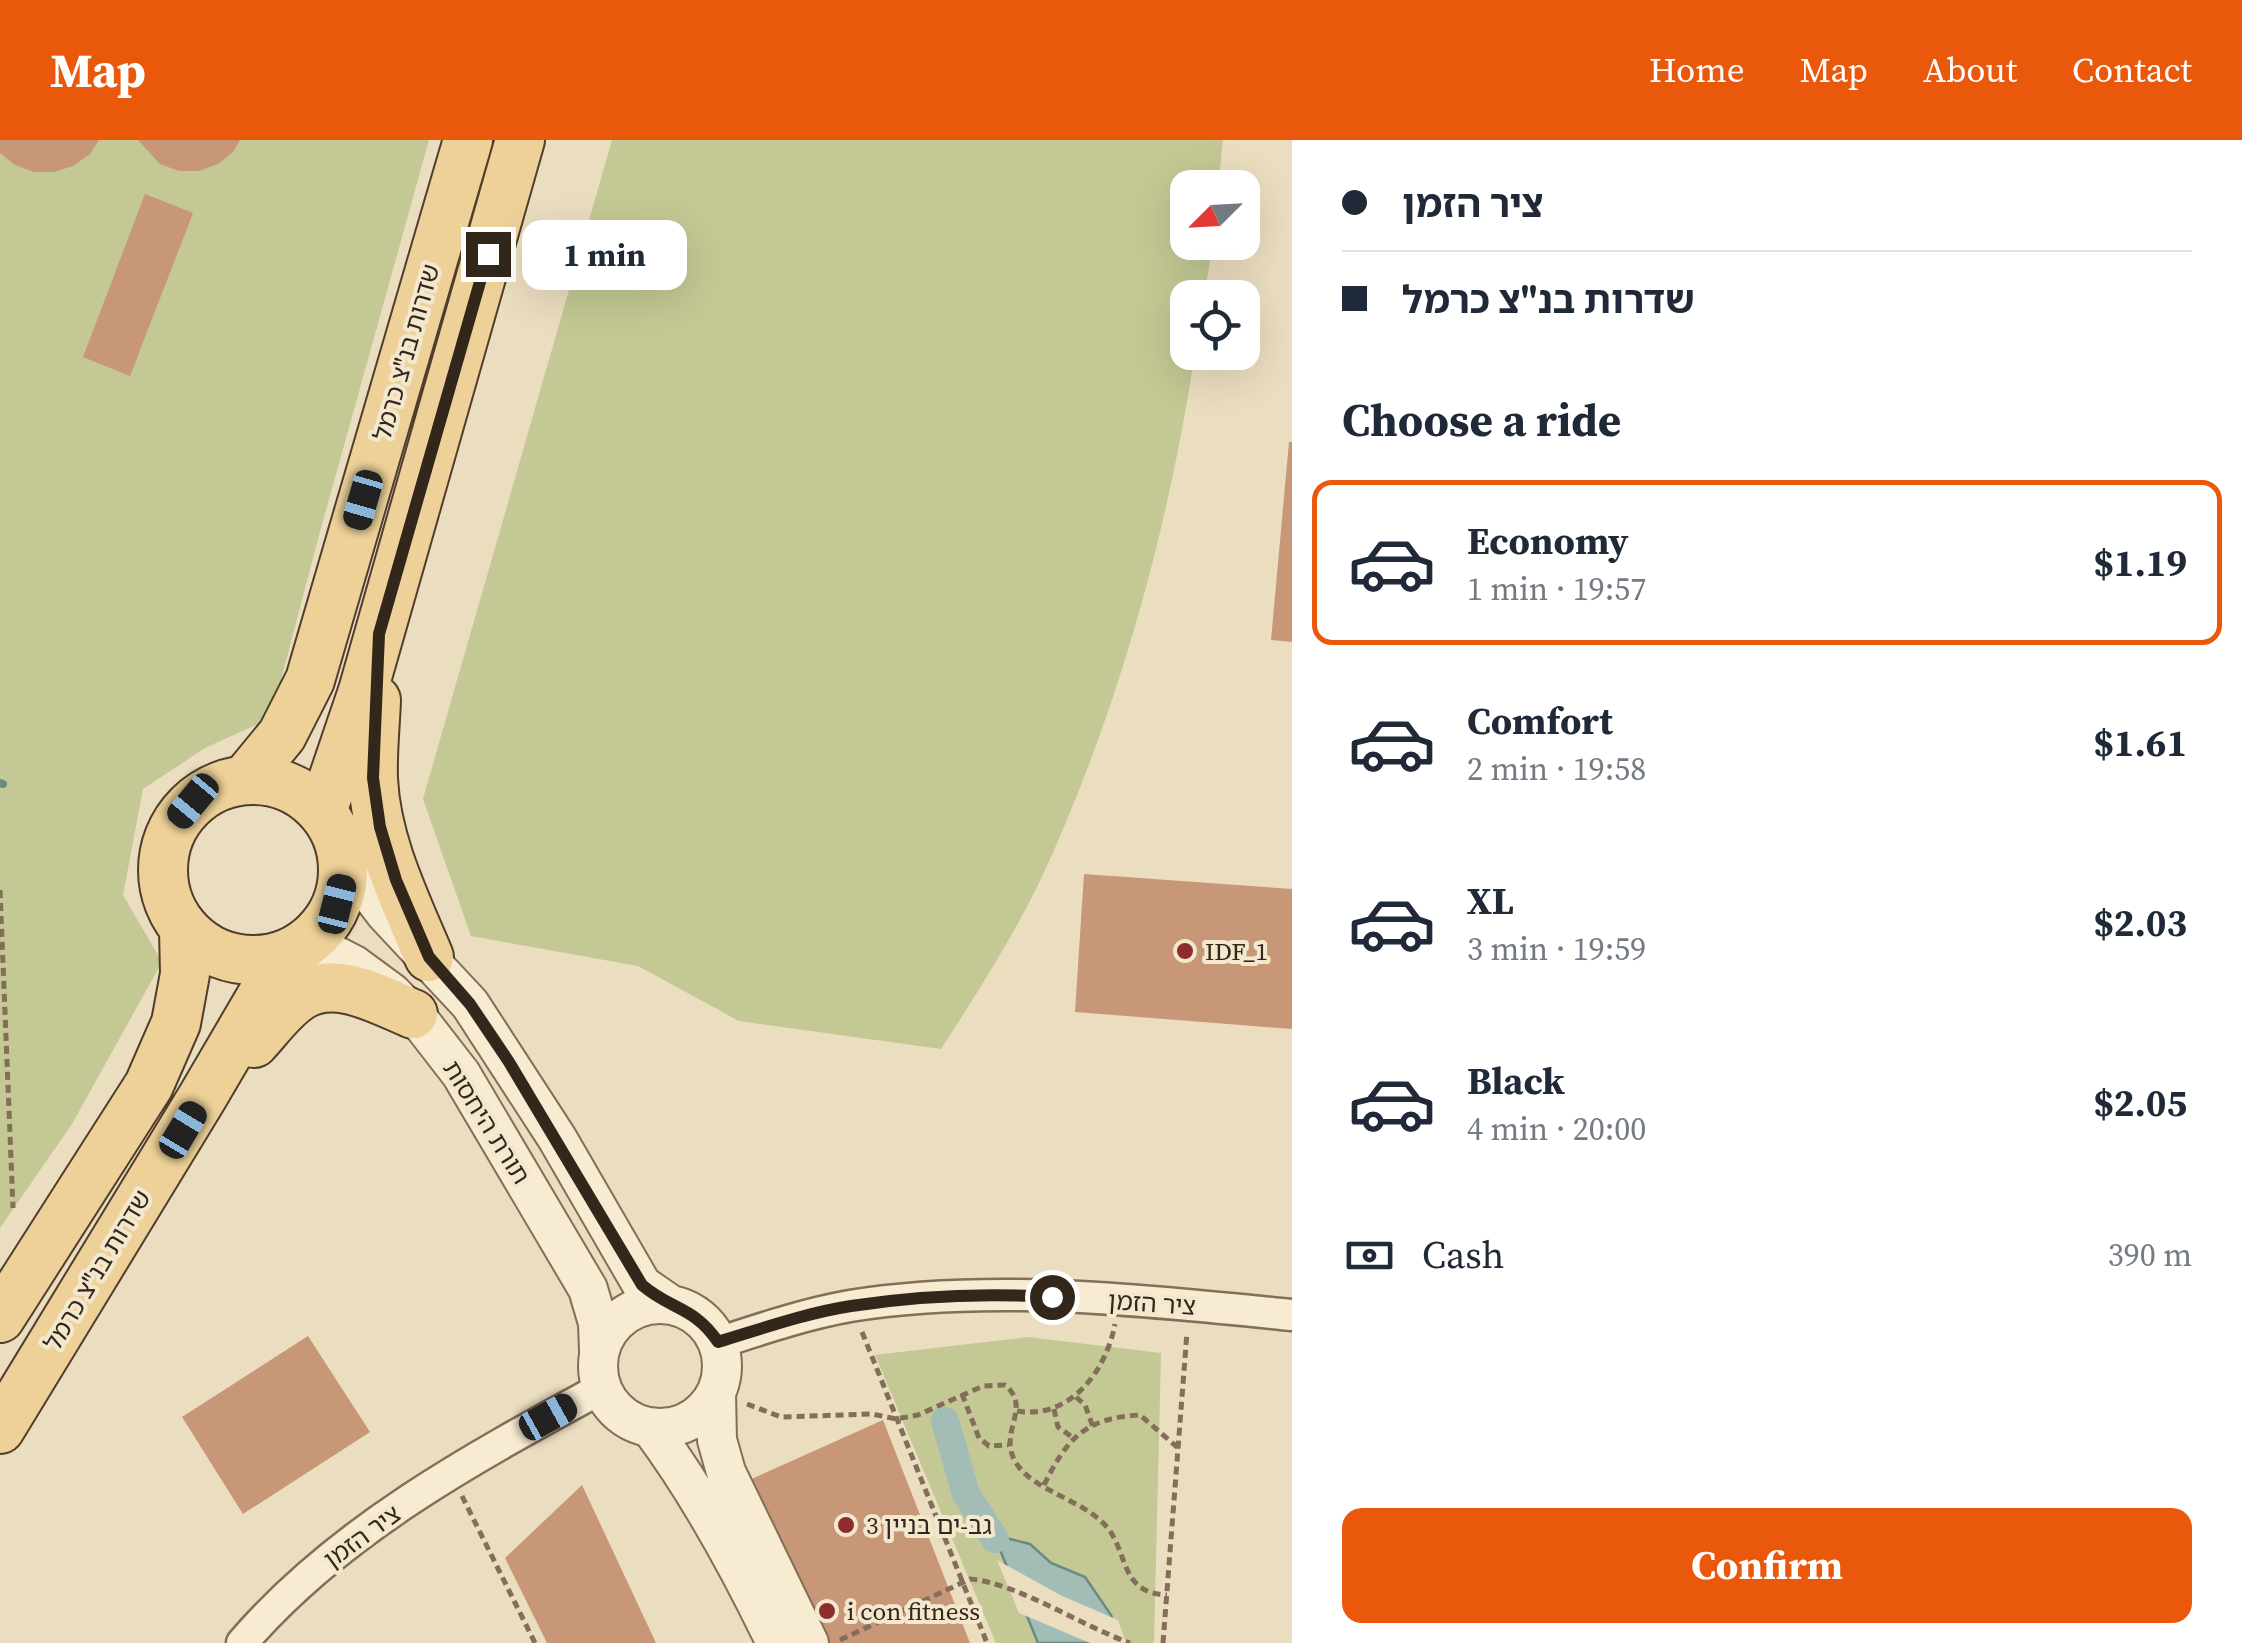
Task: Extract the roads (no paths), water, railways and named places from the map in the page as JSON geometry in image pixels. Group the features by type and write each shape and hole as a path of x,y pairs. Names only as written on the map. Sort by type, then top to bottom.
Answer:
{"main road":[{"name":"שדרות בנ\"צ כרמל","path":"245,780 282,735 310,680 468,140"},
{"name":"שדרות בנ\"צ כרמל","path":"322,812 379,634 520,140"},
{"path":"379,634 373,778 380,827 396,880 429,957"},
{"path":"245,780 274,782 300,793 322,812 335,833 342,856 343,880 337,904 326,924 297,948 258,961 230,958 205,948 184,930 169,906 162,878 164,850 175,823 193,801 218,786 245,780"},
{"path":"0,1318 149,1085 176,1022 185,974 184,930"},
{"name":"שדרות בנ\"צ כרמל","path":"0,1429 297,948"},
{"path":"203,1096 297,998 314,989 353,990 413,1014"}],"street":[{"name":"תורת היחסות","path":"342,856 385,914 470,1004 642,1285 671,1304"},
{"name":"תורת היחסות","path":"297,948 354,966 413,1014 460,1074 588,1289 598,1323 601,1369"},
{"name":"ציר הזמן","path":"718,1342 787,1320 852,1306 1012,1294 1292,1314"},
{"path":"671,1304 706,1324 718,1342 721,1377 705,1410 670,1428 634,1423 621,1414 601,1369 607,1333 619,1319 634,1309 671,1304"},
{"name":"ציר הזמן","path":"242,1643 270,1610 339,1549 521,1432 601,1369"},
{"path":"716,1393 717,1440 726,1472 809,1643"},
{"path":"650,1427 690,1484 776,1643"}],"water":[{"path":"994,1535 1030,1544 1051,1563 1085,1577 1111,1615 1121,1643 1038,1643"}],"waterway":[{"path":"945,1421 966,1494 995,1539"}],"place":[{"name":"IDF_1","path":"1185,951"},
{"name":"גב-ים בניין 3","path":"846,1525"},
{"name":"i con fitness","path":"827,1611"}]}
